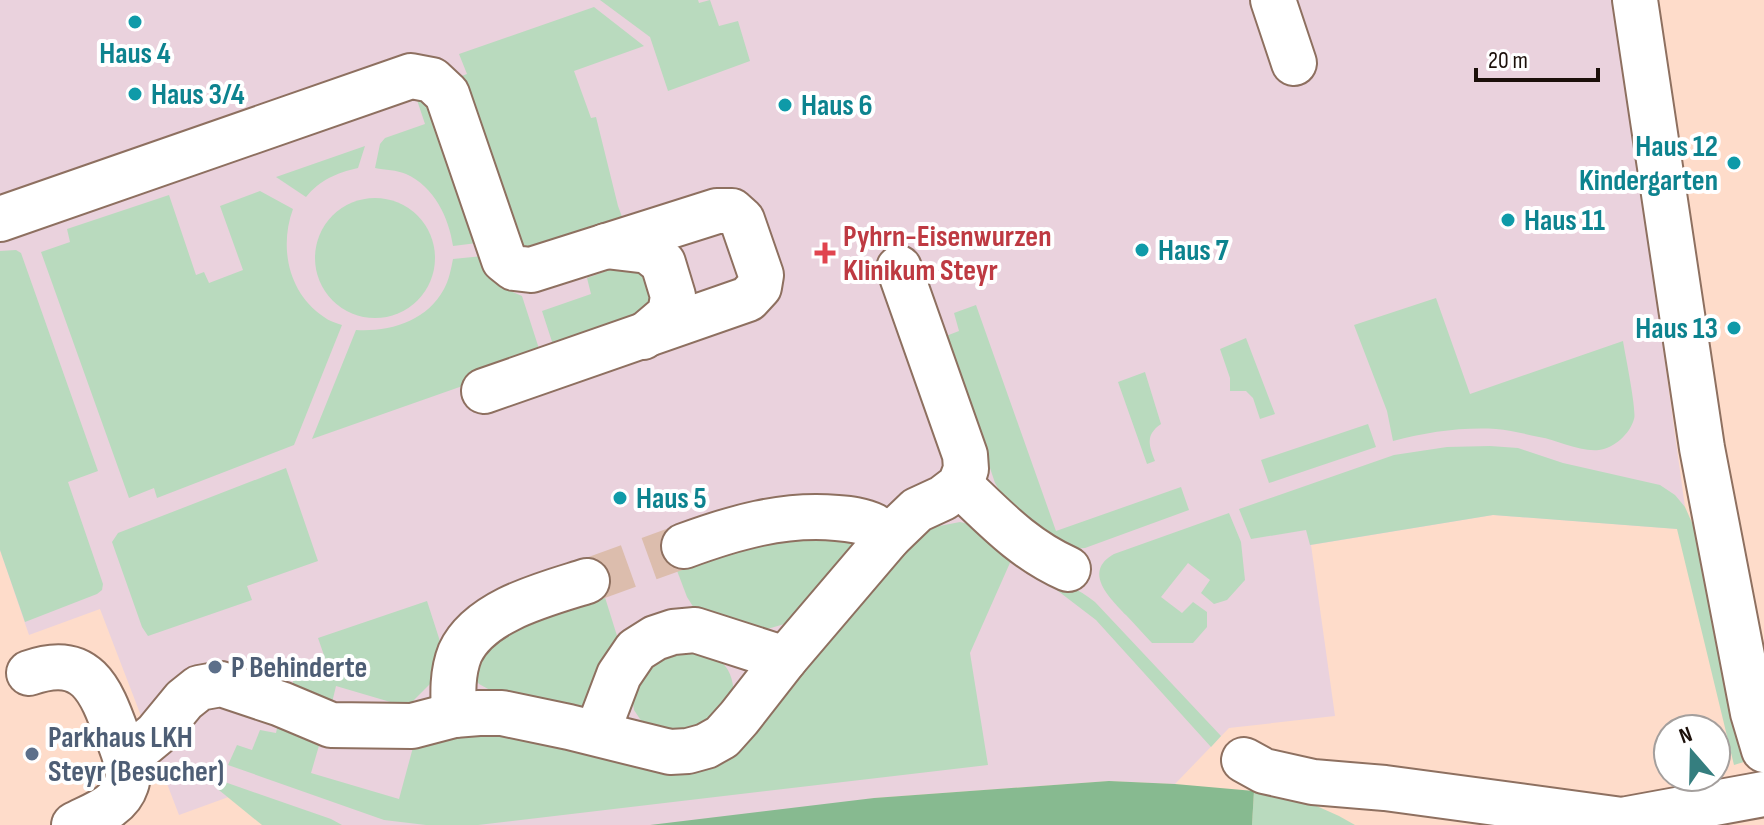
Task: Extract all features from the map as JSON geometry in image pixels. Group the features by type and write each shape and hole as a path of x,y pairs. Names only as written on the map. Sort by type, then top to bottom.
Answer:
{"street":[{"path":"1273,0 1294,63"},
{"path":"1635,0 1702,448 1753,713 1764,750"},
{"path":"0,219 411,76 432,80 447,94 504,260 514,268 531,270 717,211 732,211 742,220 761,275 759,287 748,299 484,391"},
{"path":"606,246 648,251 663,263 673,296 670,314 643,337"},
{"path":"126,759 156,734 184,700 199,688 221,684 331,725 412,726 454,715 502,713 670,752 706,746 722,737 889,537 917,510 943,498 960,485 966,469 965,455 899,268"},
{"path":"960,485 1024,545 1068,569"},
{"path":"684,546 727,530 790,517 857,520 889,537"},
{"path":"454,715 454,674 467,641 504,611 587,581"},
{"path":"597,733 619,675 636,650 655,638 695,630 785,659"},
{"path":"29,673 46,667 67,667 84,674 97,687 126,759 126,787 113,805 74,825"},
{"path":"1244,760 1264,771 1313,782 1385,788 1622,820 1764,794"}],"shaded area":[{"name":"Pyhrn-Eisenwurzen Klinikum Steyr","path":"0,0 1615,0 1685,507 1678,529 1493,515 1311,545 1335,716 1229,728 1175,784 1109,781 874,798 694,825 309,825 234,795 179,815 100,609 29,635 0,550"}],"green space":[{"path":"600,0 698,0 699,3 710,0 719,26 738,21 750,61 668,91 650,37"},
{"path":"594,7 644,46 574,71 591,118 596,117 624,222 519,256 456,78 467,74 459,54"},
{"path":"416,97 427,98 477,243 453,246 444,214 425,186 402,173 375,168 380,144 385,138 425,124"},
{"path":"365,146 358,168 329,178 306,197 276,177"},
{"path":"260,191 293,209 287,254 295,282 312,307 342,325 294,445 157,498 154,488 129,498 41,252 70,242 67,229 169,195 196,275 204,272 209,283 243,270 220,206"},
{"path":"375,198 398,203 417,216 430,235 435,258 430,281 417,300 398,313 375,318 352,313 333,300 320,281 315,258 320,235 333,216 352,203"},
{"path":"16,250 21,253 98,471 68,482 103,584 97,594 25,622 0,550 0,251"},
{"path":"483,256 497,281 522,296 542,358 312,439 356,330 382,329 418,317 444,289 453,259"},
{"path":"612,269 631,269 646,277 651,288 650,316 556,354 542,311 591,294 587,278"},
{"path":"1436,298 1470,394 1623,341 1634,414 1629,430 1616,443 1599,450 1496,429 1444,431 1393,441 1387,411 1354,325"},
{"path":"976,305 1056,531 1181,487 1189,510 1085,548 1068,549 1052,544 1005,500 995,483 946,336 959,331 954,313"},
{"path":"1246,338 1275,414 1260,419 1253,398 1246,391 1230,391 1230,378 1220,349"},
{"path":"1145,372 1161,424 1150,436 1155,461 1147,464 1118,382"},
{"path":"1368,424 1376,447 1269,483 1261,460"},
{"path":"1447,447 1518,448 1563,463 1660,485 1675,495 1685,507 1693,525 1747,761 1734,765 1732,713 1721,713 1677,529 1493,515 1310,545 1306,530 1251,539 1239,509 1394,455"},
{"path":"286,468 318,561 247,586 252,600 148,636 112,542 118,533"},
{"path":"1229,513 1241,542 1245,580 1227,600 1214,604 1201,593 1210,580 1188,563 1161,597 1182,613 1193,602 1207,612 1207,627 1193,643 1152,643 1107,593 1102,585 1100,569 1114,554"},
{"path":"960,522 973,525 1013,556 970,653 988,765 478,825 426,825 384,820 228,765 237,745 252,750 260,730 276,733 279,719 323,732 311,773 399,799 415,740 492,731 668,765 924,529"},
{"path":"849,536 855,544 788,623 760,631 694,608 676,568 745,537"},
{"path":"1041,578 1070,587 1095,602 1221,736 1211,747 1096,620"},
{"path":"603,591 618,639 585,715 490,690 479,684 473,674 489,637"},
{"path":"427,601 448,666 410,704 404,706 336,686 330,711 293,701 293,672 326,661 318,638"},
{"path":"684,647 720,661 730,674 734,696 704,732 655,732 642,722 634,710 632,697 644,668"},
{"path":"219,780 342,825 262,825 214,786"},
{"path":"1109,781 1254,791 1252,825 650,825 874,798"},
{"path":"1254,791 1283,791 1355,825 1252,825"}],"tunnel":[{"path":"587,581 684,546"}],"place":[{"name":"Haus 4","path":"135,22"},
{"name":"Haus 3/4","path":"135,94"},
{"name":"Haus 6","path":"785,105"},
{"name":"Haus 12 Kindergarten","path":"1734,163"},
{"name":"Haus 11","path":"1508,220"},
{"name":"Haus 7","path":"1142,250"},
{"name":"Pyhrn-Eisenwurzen Klinikum Steyr","path":"825,253"},
{"name":"Haus 13","path":"1734,328"},
{"name":"Haus 5","path":"620,498"},
{"name":"P Behinderte","path":"215,667"},
{"name":"Parkhaus LKH Steyr (Besucher)","path":"32,754"}]}
